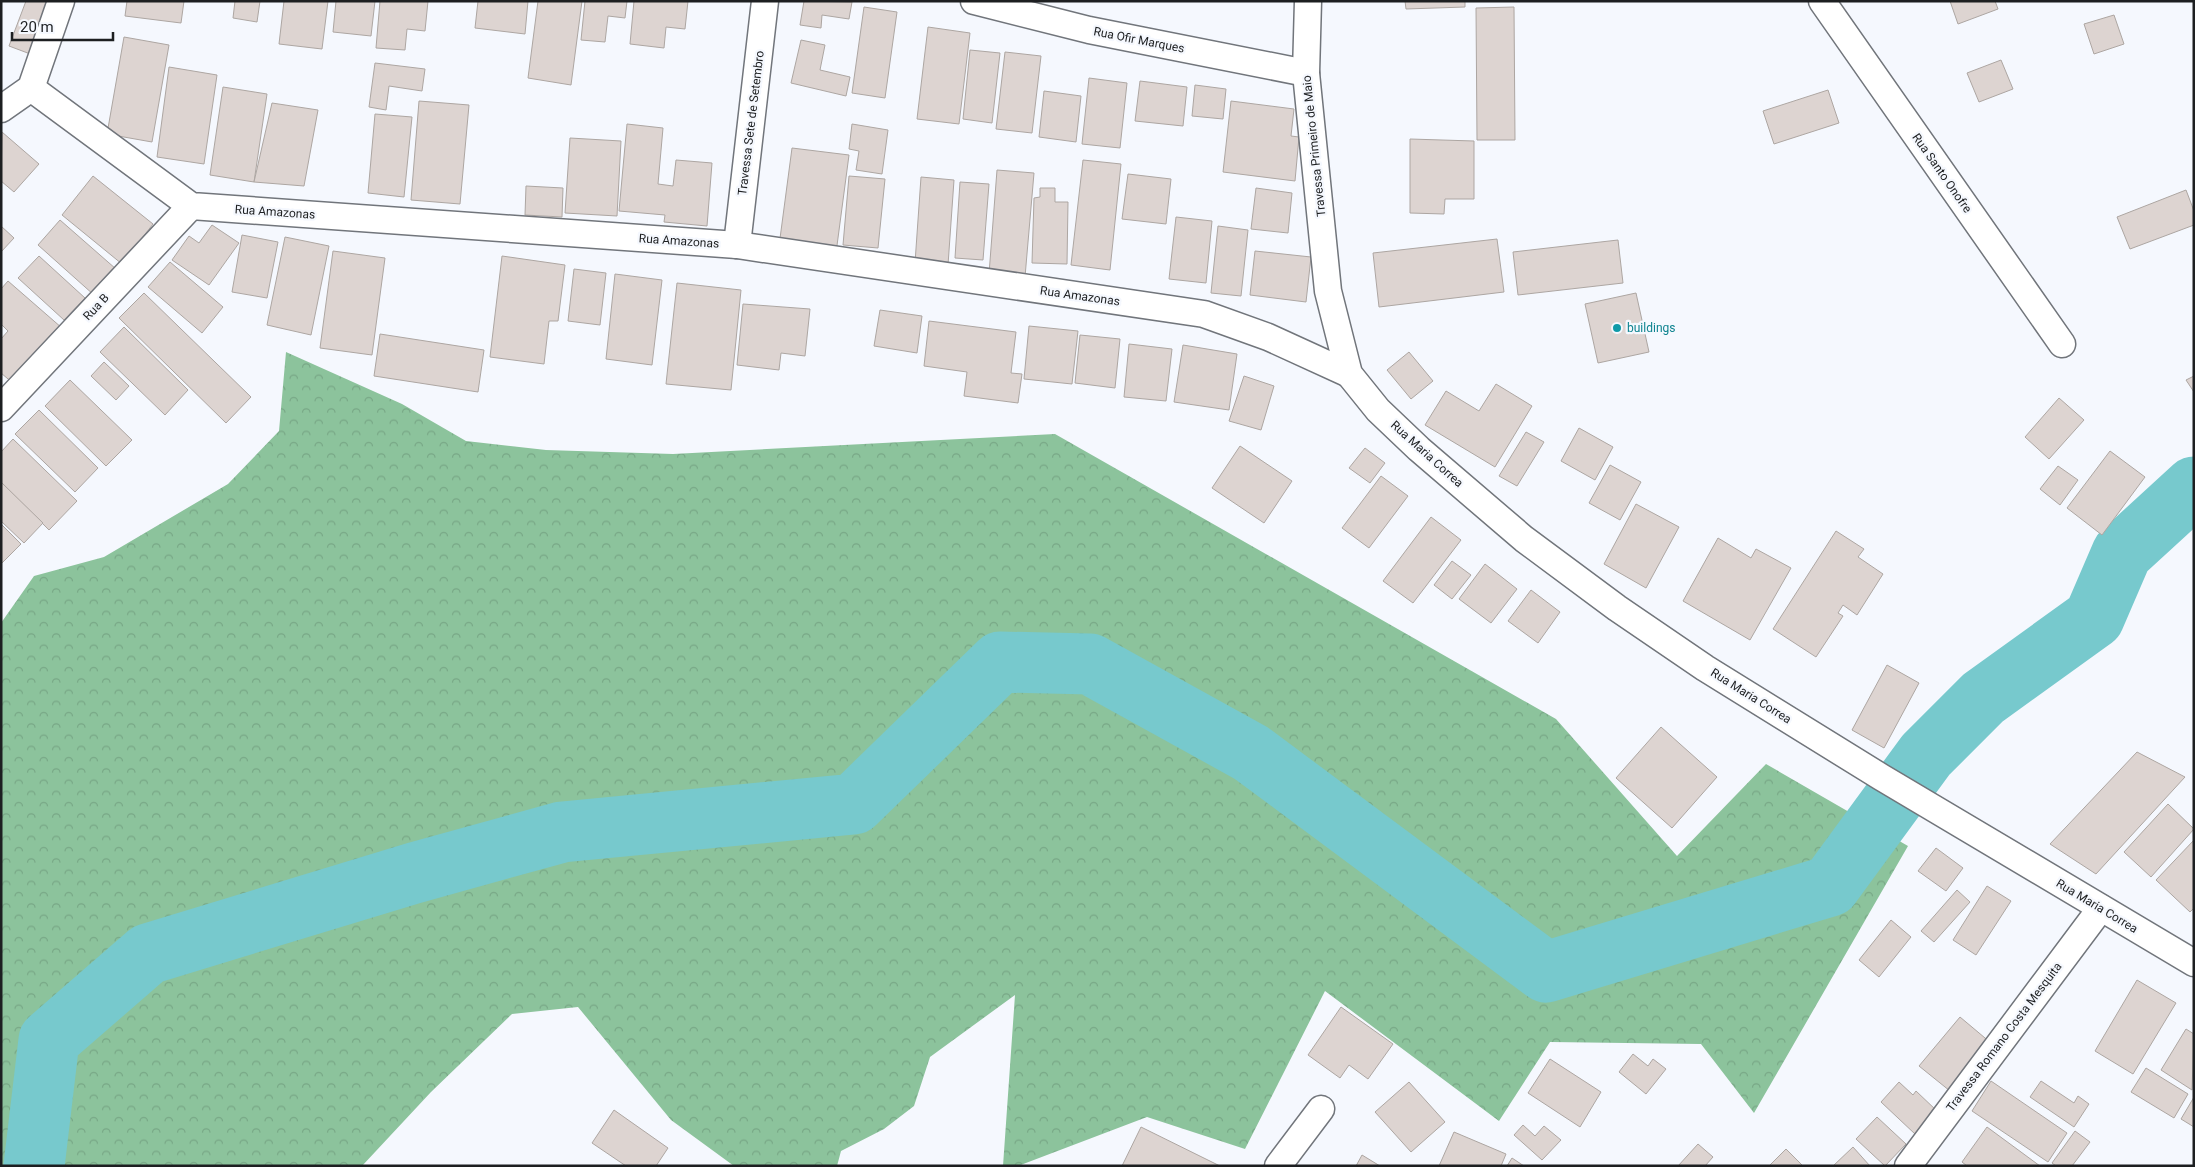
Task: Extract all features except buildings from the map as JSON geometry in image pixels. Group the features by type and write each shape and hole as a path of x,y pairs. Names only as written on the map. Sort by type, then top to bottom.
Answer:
{"street":[{"path":"1,109 31,88 61,1"},
{"name":"Travessa Sete de Setembro","path":"736,246 765,1"},
{"name":"Rua Ofir Marques","path":"974,1 1089,30 1306,73"},
{"name":"Travessa Primeiro de Maio","path":"1308,1 1306,73 1328,291 1349,374"},
{"name":"Rua Santo Onofre","path":"1822,1 2062,344"},
{"path":"31,88 191,206"},
{"name":"Rua Amazonas","path":"191,206 736,246 1204,314 1268,337 1349,374"},
{"name":"Rua B","path":"1,408 191,206"},
{"name":"Rua Maria Correa","path":"1349,374 1378,410 1419,449 1524,539 1617,608 1705,668 1881,777 2194,963"},
{"name":"Travessa Romano Costa Mesquita","path":"1908,1166 2101,908"},
{"path":"1278,1166 1322,1109"}],"green space":[{"path":"286,352 402,404 466,441 546,450 673,454 1055,434 1556,719 1677,856 1766,764 1908,846 1754,1113 1701,1044 1550,1042 1499,1121 1325,991 1245,1149 1147,1117 1018,1166 1003,1166 1015,995 930,1057 914,1106 884,1129 841,1151 837,1166 734,1166 671,1120 578,1007 512,1014 431,1092 362,1166 1,1166 1,623 34,576 104,557 228,484 279,431"}],"waterway":[{"path":"34,1166 49,1040 148,954 414,873 562,832 854,804 1000,662 1090,664 1251,753 1546,972 1830,886 1926,755 1983,698 2094,618 2122,553 2194,487"}],"place":[{"name":"buildings","path":"1617,328"}]}
